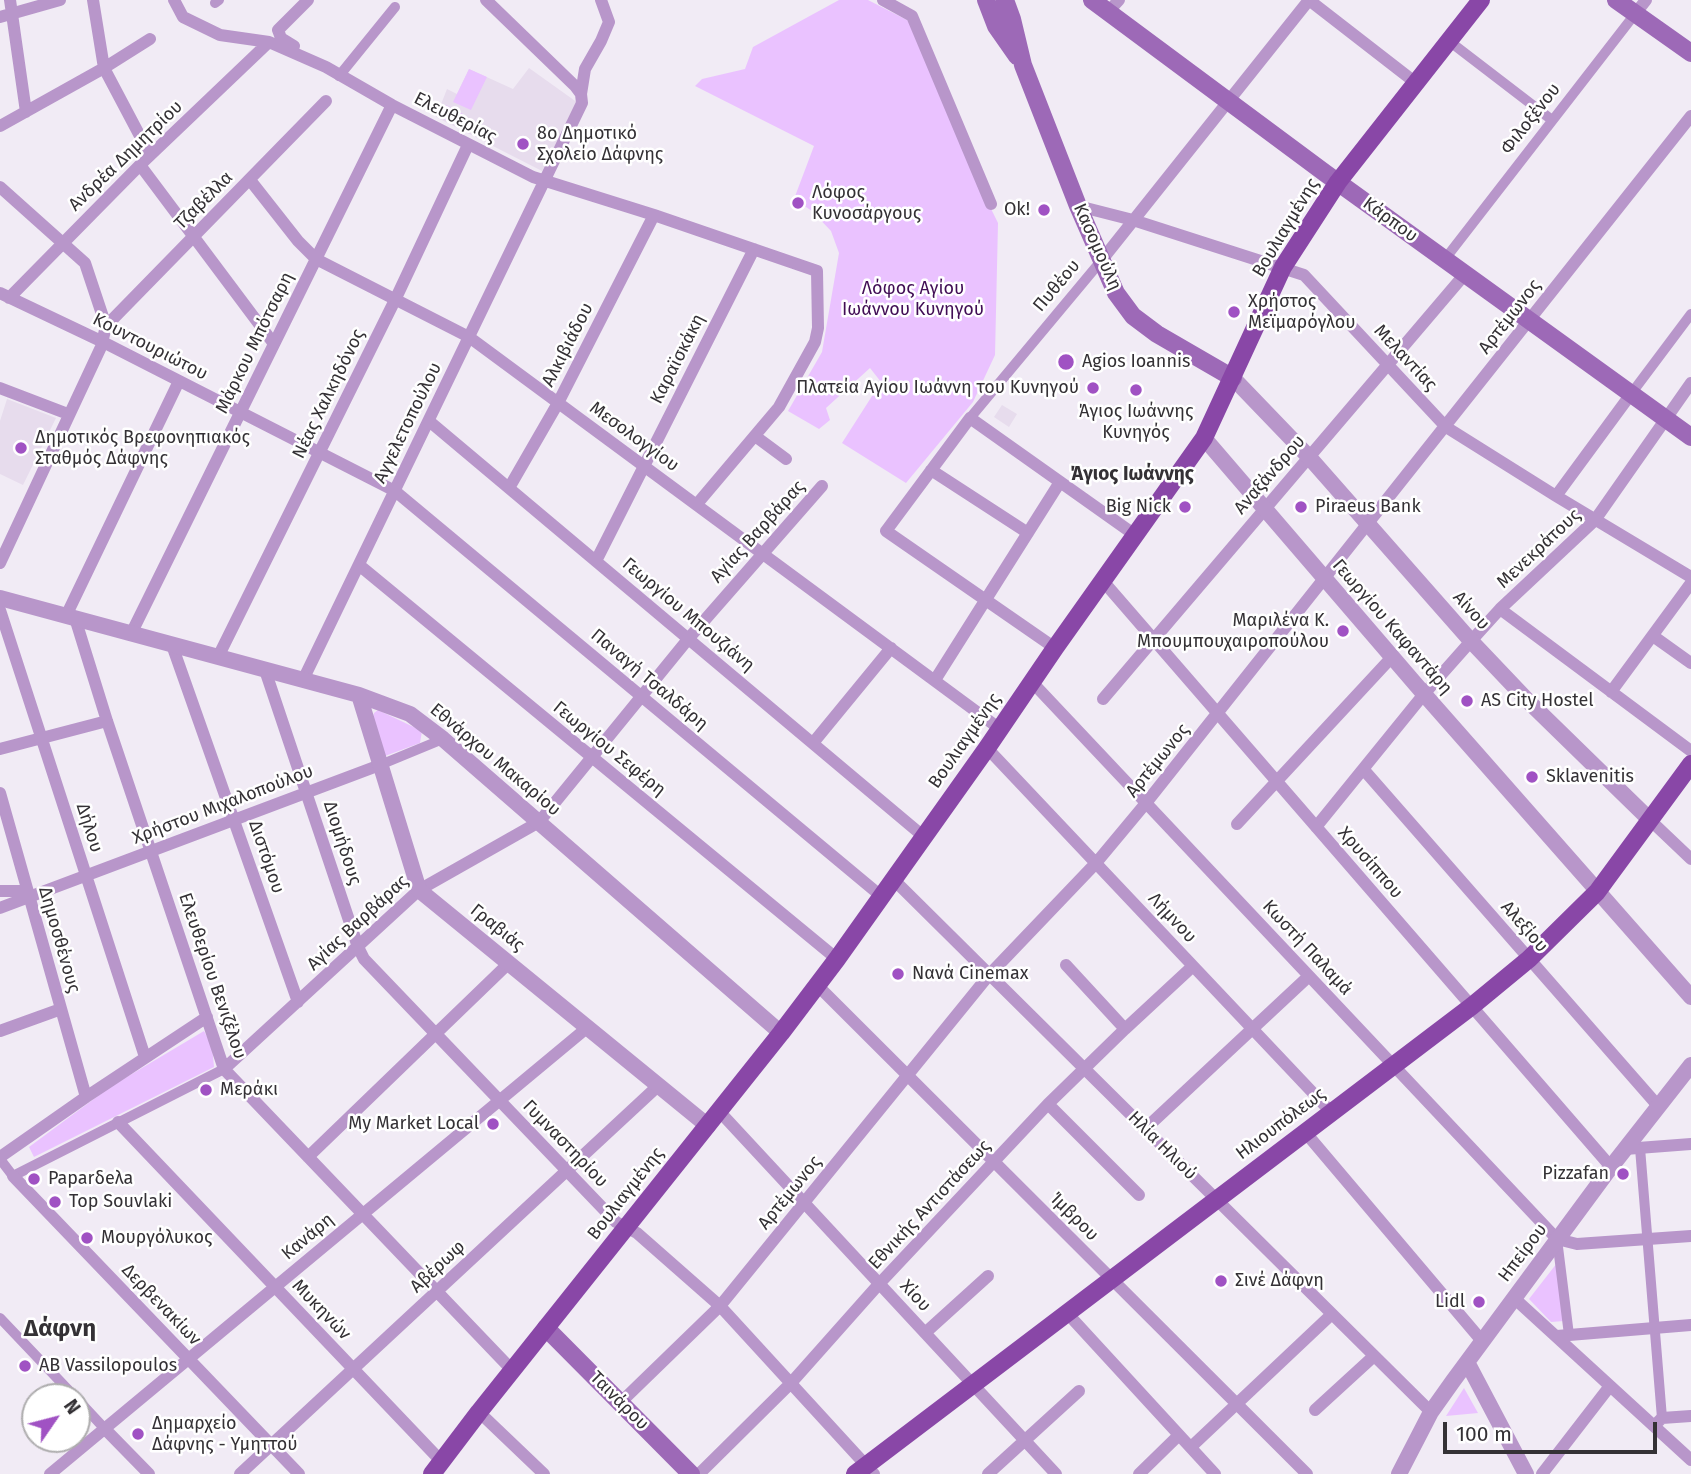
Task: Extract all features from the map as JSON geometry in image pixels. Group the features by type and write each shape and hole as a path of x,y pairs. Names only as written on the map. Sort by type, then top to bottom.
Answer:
{"main road":[{"name":"Κασομούλη","path":"986,0 996,26 1023,65"},
{"name":"Κασομούλη","path":"1005,0 1023,65 1077,206 1116,293 1133,316 1157,334 1233,378"},
{"name":"Κάρπου","path":"1091,0 1113,6 1228,101 1691,437"},
{"name":"Βουλιαγμένης","path":"437,1468 837,959 1204,438 1283,267 1338,182 1481,0"},
{"path":"1616,0 1641,7 1691,53"},
{"name":"Ηλιουπόλεως","path":"865,1471 972,1384 1472,1006 1529,959 1597,892 1691,764"},
{"name":"Ταινάρου","path":"546,1328 691,1474"}],"street":[{"path":"10,0 6,16 26,112"},
{"path":"6,16 60,0"},
{"path":"93,0 104,68 150,155"},
{"name":"Ελευθερίας","path":"174,0 183,17 220,35 270,42 326,67 468,145 544,181 654,215 817,271 818,328 815,342 783,400 755,436"},
{"path":"307,0 280,26 279,34 281,38 326,67"},
{"path":"486,0 581,94"},
{"name":"Αγγελετοπούλου","path":"303,680 582,103 585,69 609,22 600,0"},
{"path":"883,0 912,16 991,204"},
{"path":"1309,0 1416,83"},
{"name":"Πυθέου","path":"986,599 886,531 970,418 1101,261 1309,0"},
{"path":"339,76 395,7"},
{"name":"Φιλοξένου","path":"1445,260 1641,7"},
{"path":"0,126 150,39"},
{"path":"1449,41 1552,120"},
{"name":"Ανδρέα Δημητρίου","path":"5,295 270,42"},
{"name":"Τζαβέλλα","path":"106,326 326,101"},
{"name":"Μάρκου Μπότσαρη","path":"131,634 392,105"},
{"name":"Αρτέμωνος","path":"621,1402 720,1306 989,975 1096,863 1146,803 1691,116"},
{"name":"Νέας Χαλκηδόνος","path":"218,657 396,298 468,145"},
{"path":"140,165 274,344"},
{"name":"Μεσολογγίου","path":"250,180 298,242 316,259 469,337 1000,729"},
{"path":"0,187 85,263 106,326 103,342 0,563"},
{"name":"Μελαντίας","path":"1077,206 1133,220 1304,275 1446,426 1691,577"},
{"name":"Αλκιβιάδου","path":"509,488 558,403 654,215"},
{"name":"Καραϊσκάκη","path":"596,561 754,249"},
{"name":"Αναξάνδρου","path":"1103,699 1465,274"},
{"name":"Κουντουριώτου","path":"5,295 321,451 395,491"},
{"path":"1556,496 1691,314"},
{"name":"Αίνου","path":"1233,378 1309,457 1471,641 1528,701 1691,859"},
{"path":"71,617 179,381"},
{"name":"Μενεκράτους","path":"1316,827 1424,694 1471,641 1595,520 1691,383"},
{"path":"0,388 68,414"},
{"path":"970,418 1135,535"},
{"name":"Γεωργίου Μπουζιάνη","path":"429,421 923,836"},
{"path":"697,504 755,436 786,459"},
{"name":"Γεωργίου Καφαντάρη","path":"1204,438 1691,998"},
{"path":"931,470 1028,533"},
{"path":"934,680 1060,482"},
{"name":"Αγίας Βαρβάρας","path":"13,1176 224,1069 418,890 538,822 689,638 822,486"},
{"name":"Παναγή Τσαλδάρη","path":"395,491 881,896"},
{"name":"Γεωργίου Σεφέρη","path":"359,565 837,959"},
{"name":"Χρυσίππου","path":"1103,581 1611,1167"},
{"path":"1611,692 1691,583"},
{"name":"Εθνάρχου Μακαρίου","path":"0,598 359,695 410,714 443,739 781,1033"},
{"path":"986,599 1055,648"},
{"name":"Δήλου","path":"0,610 145,1057"},
{"path":"1500,610 1691,751"},
{"name":"Ελευθερίου Βενιζέλου","path":"71,617 224,1069 512,1370"},
{"path":"1653,636 1691,663"},
{"name":"Διστόμου","path":"172,645 298,1002"},
{"path":"813,743 891,648"},
{"path":"1237,824 1392,657"},
{"name":"Διομήδους","path":"265,670 358,947"},
{"name":"Κωστή Παλαμά","path":"1032,682 1557,1239"},
{"path":"359,695 418,890"},
{"path":"0,749 107,722"},
{"path":"380,765 443,739"},
{"name":"Λήμνου","path":"987,748 1331,1112"},
{"name":"Χρήστου Μιχαλοπούλου","path":"0,908 380,765"},
{"name":"Αλεξίου","path":"1364,769 1659,1107"},
{"name":"Δημοσθένους","path":"0,793 86,1097"},
{"name":"Ηλία Ηλιού","path":"893,879 1432,1412"},
{"name":"Γραβιάς","path":"418,890 708,1126"},
{"path":"0,891 19,891 28,897"},
{"name":"Γυμναστηρίου","path":"358,947 364,959 616,1222 637,1233 720,1306 791,1383 865,1471"},
{"path":"308,1157 509,963"},
{"path":"1066,965 1125,1029"},
{"name":"Εθνικής Αντιστάσεως","path":"699,1474 791,1383 879,1284 1083,1068 1193,966"},
{"path":"1145,1129 1309,976"},
{"name":"Ίμβρου","path":"817,985 1307,1474"},
{"path":"0,1031 61,1009"},
{"path":"0,1158 207,1017"},
{"name":"Κανάρη","path":"60,1471 188,1359 588,1027"},
{"name":"Ηπείρου","path":"1399,1474 1432,1412 1467,1362 1611,1167 1632,1148 1691,1065"},
{"name":"Αβέρωφ","path":"240,1474 659,1085"},
{"path":"1048,1104 1139,1195"},
{"name":"Χίου","path":"719,1111 1056,1474"},
{"name":"Μυκηνών","path":"118,1122 353,1369 437,1468"},
{"path":"1306,1132 1482,1341"},
{"path":"1658,1422 1656,1328 1648,1239 1632,1148 1691,1144"},
{"name":"Δερβενακίων","path":"0,1158 13,1176 299,1474"},
{"path":"1563,1336 1557,1239 1577,1244 1691,1236"},
{"path":"925,1333 988,1276"},
{"path":"1514,1298 1563,1336 1610,1386 1658,1422 1691,1460"},
{"path":"1067,1313 1215,1474"},
{"path":"1191,1447 1332,1314"},
{"path":"0,1318 62,1383"},
{"path":"1563,1336 1691,1325"},
{"path":"1315,1410 1374,1356"},
{"path":"1467,1362 1526,1474"},
{"path":"1542,1474 1610,1386"},
{"path":"988,1474 1079,1391"},
{"path":"479,1412 544,1474"},
{"path":"91,1414 149,1474"},
{"path":"1658,1422 1691,1416"},
{"path":"1139,1474 1179,1435"}],"shaded area":[{"name":"8ο Δημοτικό Σχολείο Δάφνης","path":"529,68 578,103 542,171 436,117 447,89 457,94 469,69 513,89"},
{"name":"Δημοτικός Βρεφονηπιακός Σταθμός Δάφνης","path":"7,399 56,418 23,485 0,474 0,421"},
{"path":"1002,405 1017,414 1009,427 994,417"}],"green space":[{"name":"Λόφος Αγίου Ιωάννου Κυνηγού","path":"839,0 868,0 909,21 969,164 998,223 995,355 973,402 906,483 842,443 881,382 870,368 826,408 830,420 819,429 788,411 822,352 839,253 831,231 812,211 794,199 814,146 695,86 702,79 745,69 753,47"},
{"path":"469,69 487,77 471,110 453,102"},
{"path":"446,105 463,114 458,126 440,117"},
{"path":"378,710 422,731 420,743 385,756 373,717"},
{"path":"204,1031 212,1046 214,1067 34,1157 29,1147 110,1087"},
{"path":"1557,1263 1564,1321 1551,1322 1529,1299"},
{"path":"1464,1388 1478,1413 1446,1416"}],"place":[{"name":"8ο Δημοτικό Σχολείο Δάφνης","path":"523,144"},
{"name":"Λόφος Κυνοσάργους","path":"798,203"},
{"name":"Ok!","path":"1044,210"},
{"name":"Χρήστος Μεϊμαρόγλου","path":"1234,312"},
{"name":"Agios Ioannis","path":"1066,362"},
{"name":"Πλατεία Αγίου Ιωάννη του Κυνηγού","path":"1093,388"},
{"name":"Άγιος Ιωάννης Κυνηγός","path":"1136,390"},
{"name":"Δημοτικός Βρεφονηπιακός Σταθμός Δάφνης","path":"21,448"},
{"name":"Big Nick","path":"1185,507"},
{"name":"Piraeus Bank","path":"1301,507"},
{"name":"Μαριλένα Κ. Μπουμπουχαιροπούλου","path":"1343,631"},
{"name":"AS City Hostel","path":"1467,701"},
{"name":"Sklavenitis","path":"1532,777"},
{"name":"Νανά Cinemax","path":"898,974"},
{"name":"Μεράκι","path":"206,1090"},
{"name":"My Market Local","path":"493,1124"},
{"name":"Pizzafan","path":"1623,1174"},
{"name":"Paparδeλa","path":"34,1179"},
{"name":"Top Souvlaki","path":"55,1202"},
{"name":"Μουργόλυκος","path":"87,1238"},
{"name":"Σινέ Δάφνη","path":"1221,1281"},
{"name":"Lidl","path":"1479,1302"},
{"name":"AB Vassilopoulos","path":"25,1366"},
{"name":"Δημαρχείο Δάφνης - Υμηττού","path":"138,1434"}],"district":[{"name":"Άγιος Ιωάννης","path":"1132,475"},
{"name":"Δάφνη","path":"60,1329"}]}
